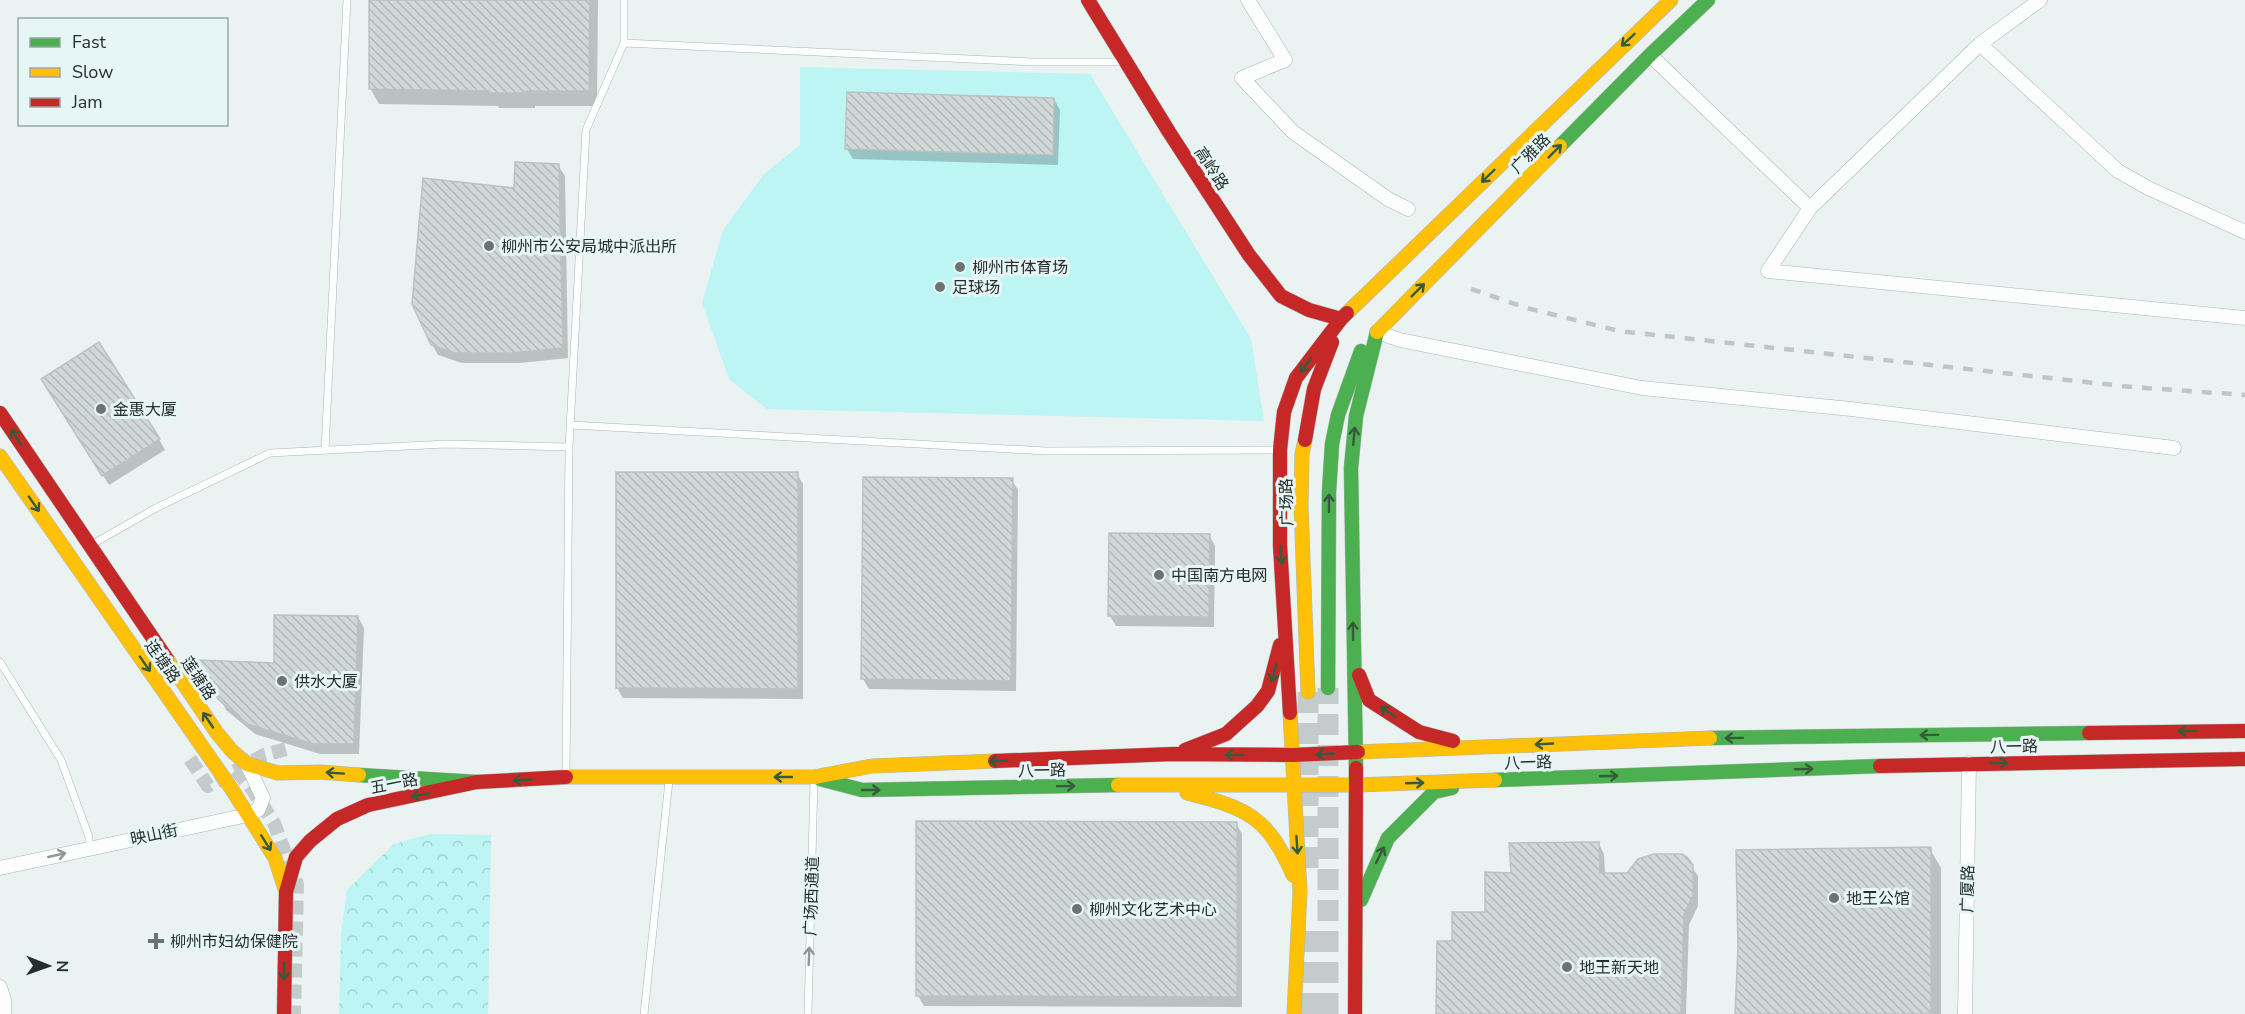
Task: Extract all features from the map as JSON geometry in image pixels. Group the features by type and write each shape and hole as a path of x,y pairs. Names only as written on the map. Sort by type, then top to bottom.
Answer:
{"main road":[{"name":"高岭路","path":"1088,0 1125,62 1249,255 1281,296 1309,310 1341,319"},
{"name":"广雅路","path":"1286,615 1280,546 1280,450 1284,412 1296,378 1341,319 1671,0"},
{"name":"广雅路","path":"1377,332 1650,55 1708,0"},
{"name":"广场路","path":"1308,692 1301,506 1302,454 1314,389 1341,319"},
{"path":"1355,1014 1357,909 1352,468 1356,416 1377,332"},
{"path":"1329,688 1329,492 1332,444 1338,415 1358,356 1377,332"},
{"name":"莲塘路","path":"0,413 217,733 247,764 263,770 278,772 320,772 477,782"},
{"name":"连塘路","path":"0,456 231,788 275,858 286,892"},
{"path":"1173,754 1226,734 1257,706 1268,691 1274,675 1286,615"},
{"path":"1286,615 1300,892 1294,1014"},
{"path":"1354,662 1370,700 1419,732 1480,747"},
{"name":"八一路","path":"566,777 814,777 872,766 1173,754 1293,755 1666,739 2245,731"},
{"name":"八一路","path":"814,777 862,790 1154,784 1293,786 1969,763 2245,759"},
{"name":"五一路","path":"284,1014 286,892 296,857 310,841 337,819 368,805 477,782 566,777"},
{"path":"1357,909 1388,838 1406,818 1434,792 1486,780"},
{"path":"1154,784 1222,802 1257,818 1282,848 1300,892"}],"street":[{"path":"1248,0 1285,60 1242,78 1293,132 1388,199 1408,209"},
{"path":"2040,0 1980,44 1810,208 1768,272 2245,318"},
{"path":"1980,44 2118,171 2148,188 2245,232"},
{"path":"1650,55 1810,208"},
{"path":"1377,332 1400,340 1642,388 1851,409 2174,448"},
{"name":"广厦路","path":"1965,1014 1969,763"},
{"path":"247,764 263,798 258,810 248,815"},
{"name":"映山街","path":"0,868 248,815"},
{"path":"0,987 4,1000 4,1014"}],"lane":[{"path":"325,450 347,0"},
{"path":"566,777 569,447 586,130 624,43 624,0"},
{"path":"624,43 1032,62 1125,62"},
{"path":"571,425 1046,452 1280,450"},
{"path":"89,546 156,508 270,453 446,444 569,447"},
{"path":"0,662 62,760 89,837 89,848"},
{"path":"644,1014 669,776"},
{"name":"广场西通道","path":"808,1014 814,777"}],"green space":[{"name":"柳州市体育场","path":"800,67 1090,74 1251,339 1264,421 767,409 729,379 702,303 723,230 764,174 800,145"},
{"path":"430,834 491,835 488,1014 339,1014 341,935 347,890 394,844"}],"building":[{"path":"369,0 590,0 589,91 489,93 489,91 369,89"},
{"path":"847,92 1054,98 1053,155 845,149"},
{"name":"柳州市公安局城中派出所","path":"515,162 559,164 563,348 513,353 455,353 431,345 412,304 423,178 514,188"},
{"name":"金惠大厦","path":"99,342 160,439 102,476 41,379"},
{"path":"616,472 798,472 798,689 616,688"},
{"path":"863,477 1013,478 1011,681 861,679"},
{"name":"中国南方电网","path":"1109,533 1210,534 1209,617 1108,616"},
{"name":"供水大厦","path":"274,615 358,616 354,744 313,744 247,724 218,699 197,660 274,663"},
{"name":"柳州文化艺术中心","path":"916,821 1237,822 1237,997 916,996"},
{"name":"地王新天地","path":"1599,842 1600,873 1627,873 1638,859 1654,854 1682,854 1693,865 1693,895 1684,915 1681,1014 1436,1014 1437,941 1452,941 1452,912 1485,912 1485,872 1511,873 1509,843"},
{"name":"地王公馆","path":"1931,847 1931,1014 1735,1014 1738,948 1736,850"}],"tunnel":[{"path":"1328,688 1328,1014"},
{"path":"1308,692 1308,868"},
{"path":"190,759 208,786 264,755 287,749"},
{"path":"236,770 252,789 274,823 297,885 294,1014"},
{"path":"1307,926 1307,1014"}],"railway":[{"path":"1471,289 1527,308 1619,331 2132,387 2245,395"}],"traffic: fast":[{"path":"1560,146 1708,0"},
{"path":"1356,768 1351,468 1356,416 1377,332"},
{"path":"1328,688 1329,492 1332,444 1338,415 1361,351"},
{"path":"1710,738 2089,733"},
{"path":"1495,780 1880,766"},
{"path":"359,775 477,782"},
{"path":"820,779 862,790 1118,785"},
{"path":"1361,900 1388,838 1434,792 1452,788"}],"traffic: slow":[{"path":"1347,313 1671,0"},
{"path":"1377,332 1560,146"},
{"path":"1305,440 1302,454 1301,506 1308,692"},
{"path":"0,456 231,788 275,858 286,892"},
{"path":"167,659 217,733 247,764 278,773 320,772 359,775"},
{"path":"1290,713 1300,892 1294,1014"},
{"path":"1358,752 1710,738"},
{"path":"566,777 814,777 872,766 995,761"},
{"path":"1118,785 1356,785 1495,780"},
{"path":"1187,793 1225,804 1253,818 1274,839 1293,875"}],"traffic: jam":[{"path":"1088,0 1169,132 1249,255 1281,296 1309,310 1341,319 1347,313"},
{"path":"1290,713 1280,545 1280,450 1284,412 1296,378 1341,319"},
{"path":"1305,440 1314,389 1332,342"},
{"path":"0,413 167,659"},
{"path":"1185,750 1226,734 1257,706 1268,691 1280,645"},
{"path":"1359,675 1369,700 1419,732 1453,741"},
{"path":"2089,733 2245,731"},
{"path":"995,761 1173,754 1293,755 1358,752"},
{"path":"1880,766 2245,759"},
{"path":"1355,1014 1356,768"},
{"path":"284,1014 286,892 296,857 310,841 337,819 368,805 477,782 566,777"}],"place":[{"name":"柳州市公安局城中派出所","path":"489,246"},
{"name":"柳州市体育场","path":"960,267"},
{"name":"足球场","path":"940,287"},
{"name":"金惠大厦","path":"101,409"},
{"name":"中国南方电网","path":"1159,575"},
{"name":"供水大厦","path":"282,681"},
{"name":"地王公馆","path":"1834,898"},
{"name":"柳州文化艺术中心","path":"1077,909"},
{"name":"柳州市妇幼保健院","path":"156,941"},
{"name":"地王新天地","path":"1567,967"}]}
